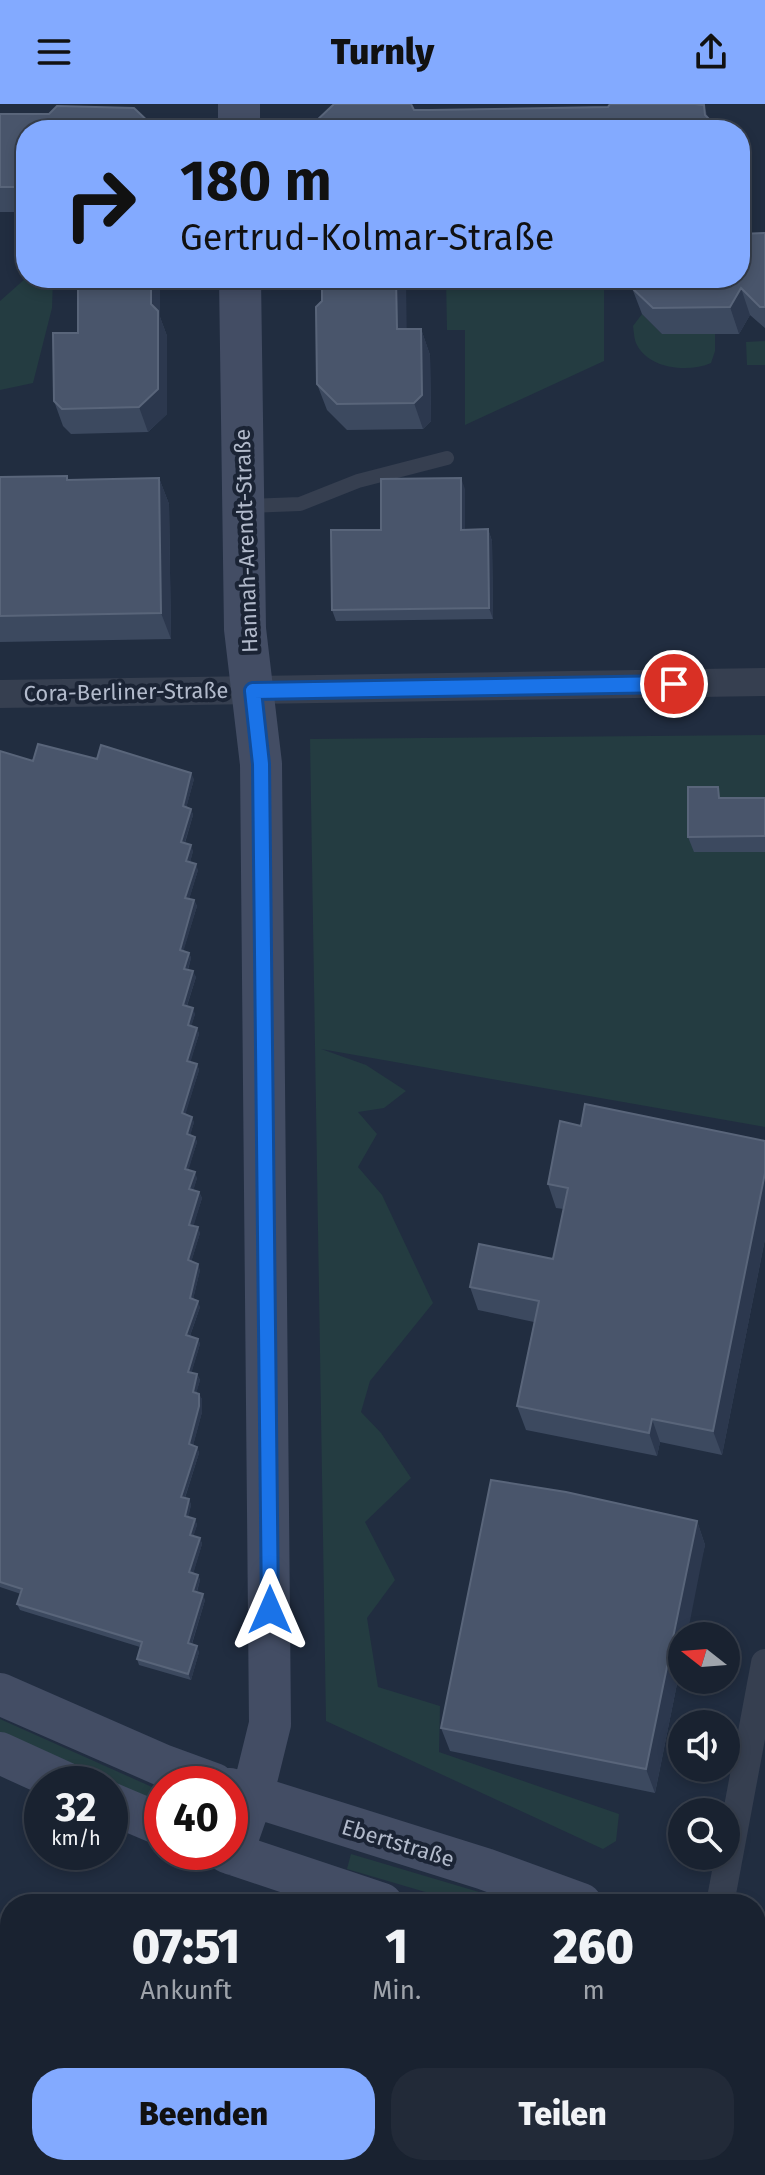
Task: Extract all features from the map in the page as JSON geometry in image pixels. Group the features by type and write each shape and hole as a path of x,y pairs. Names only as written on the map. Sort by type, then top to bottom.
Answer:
{"street":[{"name":"Hannah-Arendt-Straße","path":"240,288 245,629 261,764 270,1497 270,1724 246,1766"},
{"name":"Cora-Berliner-Straße","path":"0,694 765,682"},
{"path":"722,1894 765,1663"},
{"name":"Ebertstraße","path":"0,1694 166,1766"},
{"path":"0,1753 29,1766"},
{"name":"Ebertstraße","path":"248,1795 485,1869 549,1894"},
{"path":"248,1859 352,1894"}],"lane":[{"path":"243,507 300,504 358,481 447,458"}],"green space":[{"path":"16,287 53,288 52,308 33,383 0,390 0,301"},
{"path":"446,288 604,288 604,361 465,425 465,330 447,330"},
{"path":"642,314 662,334 715,334 711,363 681,368 651,359 643,353 635,338 633,326"},
{"path":"765,341 765,365 747,365 746,342"},
{"path":"765,735 765,1127 321,1049 366,1065 406,1091 384,1108 358,1112 377,1134 358,1167 382,1195 433,1303 370,1381 361,1412 381,1433 411,1478 365,1522 395,1580 367,1618 378,1687 440,1706 439,1752 619,1814 616,1841 603,1849 326,1721 310,739"},
{"path":"0,1719 105,1766 67,1766 0,1736"},
{"path":"128,1776 144,1783 144,1801 128,1793"},
{"path":"351,1854 479,1892 432,1894 347,1869"}],"building":[{"path":"334,104 411,104 414,110 430,110 695,104 704,105 705,115 710,120 317,120"},
{"path":"57,106 134,108 147,120 16,120 16,187 0,187 0,114 49,114"},
{"path":"765,233 765,307 760,307 741,288 750,288 750,234"},
{"path":"78,288 151,288 151,304 158,311 158,389 139,407 62,409 54,401 53,333 78,333"},
{"path":"322,288 396,288 397,329 421,329 422,395 414,403 337,404 317,384 316,307 322,301"},
{"path":"632,288 741,288 730,307 653,308"},
{"path":"67,476 67,480 159,478 161,613 0,616 0,477"},
{"path":"461,478 461,530 488,529 489,608 332,610 331,530 381,530 381,479"},
{"path":"38,744 97,759 101,745 191,773 183,806 191,809 181,842 191,845 186,861 196,864 185,898 194,900 180,950 189,953 184,969 193,971 183,1005 193,1008 188,1025 197,1028 187,1061 197,1064 182,1113 192,1117 187,1134 195,1137 185,1169 195,1172 189,1189 199,1192 189,1225 198,1227 188,1260 198,1264 190,1298 198,1301 186,1335 198,1339 188,1372 197,1374 193,1392 199,1394 199,1406 189,1444 197,1447 181,1497 189,1499 185,1516 195,1519 190,1535 200,1538 189,1572 198,1575 193,1591 203,1594 188,1643 197,1646 188,1674 137,1659 142,1642 17,1604 22,1589 0,1582 0,751 33,761"},
{"path":"688,787 718,787 719,798 765,798 765,836 688,837"},
{"path":"585,1104 765,1141 765,1173 713,1431 652,1419 649,1433 517,1406 539,1301 470,1287 479,1244 553,1259 568,1188 548,1184 560,1121 581,1126"},
{"path":"491,1480 566,1492 697,1521 676,1622 668,1622 668,1662 646,1769 441,1728"}],"route":[{"path":"270,1610 261,764 253,691 674,684"}]}
